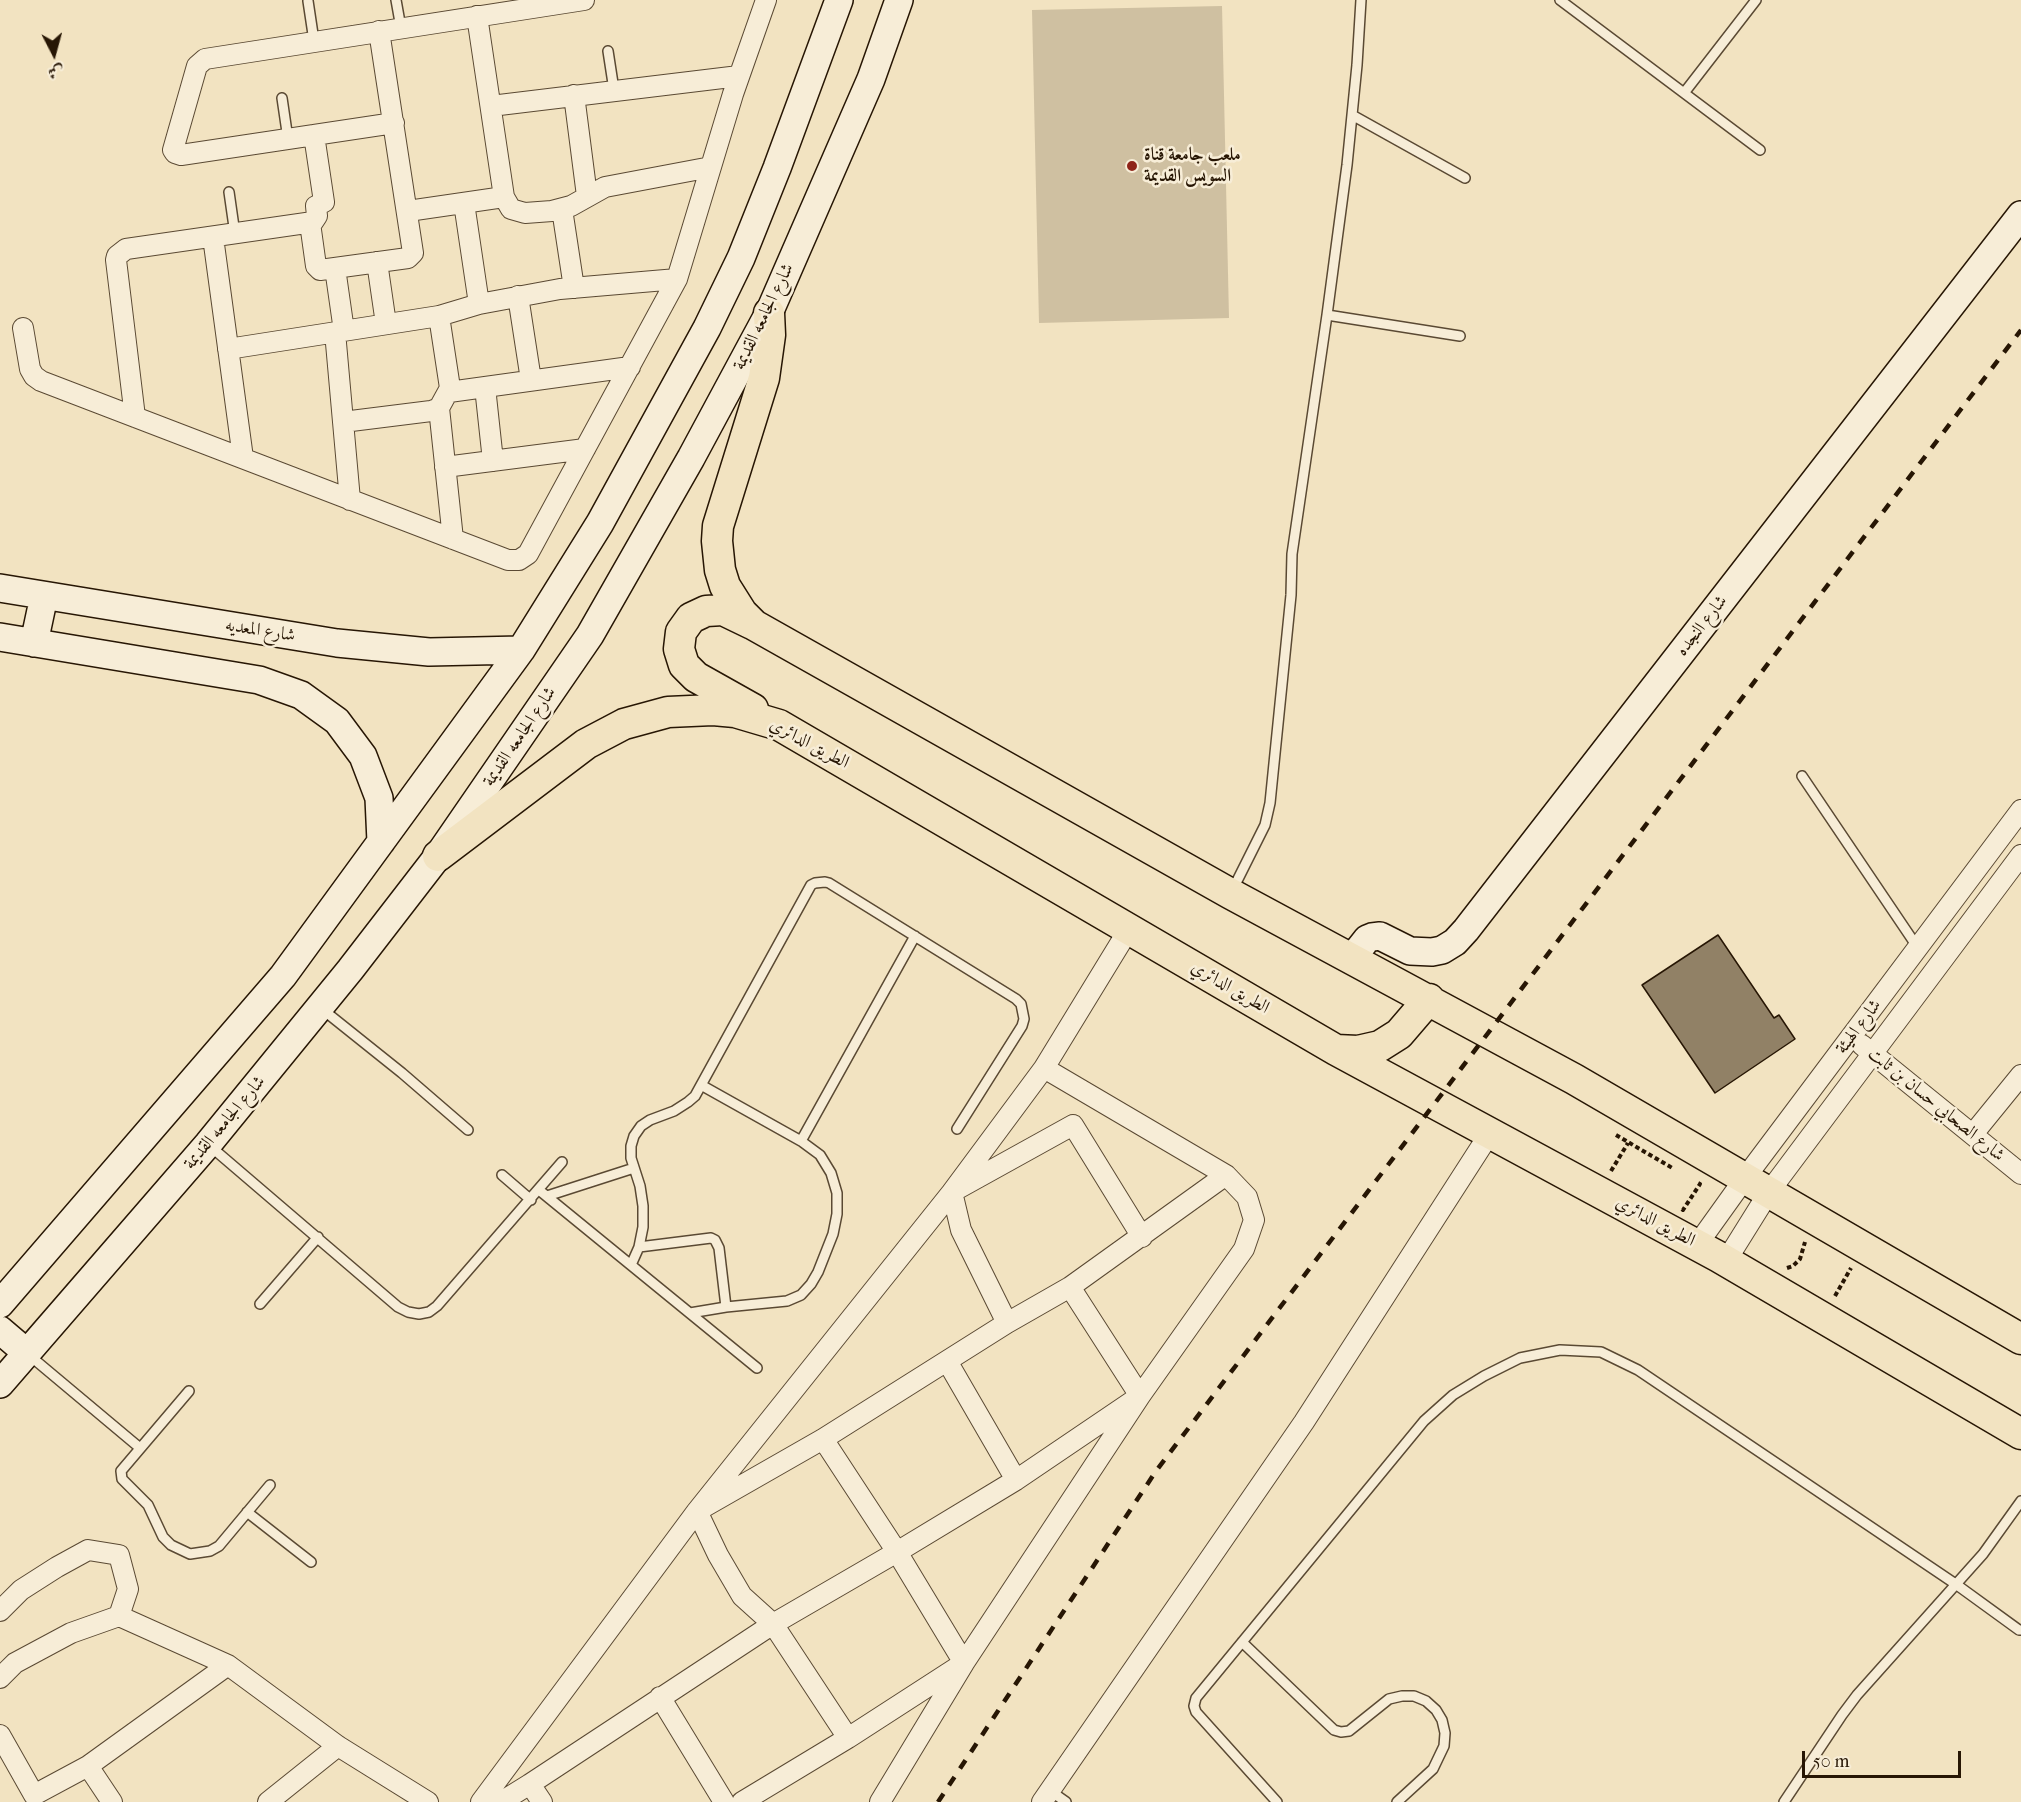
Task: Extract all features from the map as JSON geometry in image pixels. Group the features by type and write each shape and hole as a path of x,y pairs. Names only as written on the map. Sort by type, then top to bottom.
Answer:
{"main road":[{"path":"0,1304 283,976 521,650 600,523 707,328 741,258 839,0"},
{"name":"شارع الجامعه القديمة","path":"0,1384 208,1144 320,1007 438,856 590,635 691,458 769,313 871,79 899,0"},
{"name":"شارع النجده","path":"1352,958 1367,939 1372,937 1380,936 1410,951 1432,952 1442,950 1455,942 1466,930 2021,215"},
{"path":"754,625 742,614 725,586 720,570 717,541 718,526 764,378 769,346 769,313"},
{"name":"شارع المعديه","path":"0,588 383,649 440,652 521,650"},
{"path":"34,643 44,596"},
{"path":"779,725 696,676 684,665 679,649 681,632 691,618 706,610 723,610 754,625 1231,894 1574,1079 2021,1339"},
{"path":"0,637 259,680 301,695 337,721 363,756 379,798 381,842"},
{"name":"الطريق الدائري","path":"438,856 586,744 624,724 668,712 702,710 735,712 779,725 1336,1050 1726,1261 1832,1302 2021,1434"},
{"path":"1336,1050 1358,1051 1380,1046 1399,1034 1429,999"},
{"path":"0,1330 27,1353"}],"street":[{"path":"394,123 181,155 175,153 173,146 197,66 205,58 584,0"},
{"path":"22,328 30,369 41,381 508,560 519,560 528,554 677,279 739,76 766,0"},
{"path":"477,16 504,197 511,209 525,213 562,209 605,187 711,167"},
{"path":"310,223 317,267 322,270 408,258 412,255 408,211 380,31"},
{"path":"490,106 739,76"},
{"path":"574,95 587,196"},
{"path":"135,417 117,256 126,249 310,223 316,219 316,206 324,202 314,135"},
{"path":"408,211 504,197"},
{"path":"464,203 479,304"},
{"path":"562,209 574,288"},
{"path":"213,237 243,458"},
{"path":"377,262 386,324"},
{"path":"335,268 343,422 350,500"},
{"path":"228,349 439,316 479,304 519,296 574,288 677,279"},
{"path":"519,296 531,380"},
{"path":"439,316 450,383 444,400 446,467 453,539"},
{"path":"343,422 431,411 444,400 485,387 630,367"},
{"path":"485,387 493,461"},
{"path":"446,467 585,449"},
{"name":"شارع الهيئة","path":"1726,1261 1757,1185 1852,1036 2021,810"},
{"name":"شارع الهيئة","path":"1697,1245 1757,1185 1872,1053 2021,855"},
{"path":"481,1802 698,1511 952,1192 1044,1068 1130,929"},
{"name":"شارع الصحابي حسان بن ثابت","path":"1852,1036 2021,1174"},
{"path":"880,1802 964,1663 1140,1396 1244,1250 1254,1220 1247,1197 1226,1176 1044,1068"},
{"path":"1973,1134 2021,1075"},
{"path":"952,1192 1073,1125 1090,1096"},
{"path":"1073,1125 1142,1237"},
{"path":"1046,1796 1304,1422 1490,1133"},
{"path":"698,1511 823,1439 1007,1323 1070,1287 1226,1176"},
{"path":"952,1192 961,1230 1007,1323"},
{"path":"1070,1287 1140,1396"},
{"path":"947,1361 1016,1480"},
{"path":"501,1802 773,1624 1016,1480 1140,1396"},
{"path":"823,1439 897,1552 964,1663"},
{"path":"698,1511 718,1555 742,1596 773,1624 848,1738"},
{"path":"0,1611 21,1590 88,1550 119,1555 128,1589 119,1616"},
{"path":"0,1678 15,1663 70,1633 119,1616 228,1665 338,1746 428,1802"},
{"path":"742,1802 848,1738 964,1663"},
{"path":"0,1735 29,1798 88,1766 228,1665"},
{"path":"660,1697 724,1802"},
{"path":"268,1802 338,1746"},
{"path":"88,1766 112,1802"},
{"path":"530,1784 542,1802"}],"lane":[{"path":"396,0 401,28"},
{"path":"1231,894 1265,825 1270,803 1291,595 1292,554 1328,315 1352,115 1361,0"},
{"path":"1560,0 1760,150"},
{"path":"1684,93 1756,0"},
{"path":"308,2 314,41"},
{"path":"608,51 614,90"},
{"path":"282,98 288,139"},
{"path":"1352,115 1466,178"},
{"path":"229,192 235,234"},
{"path":"1328,315 1460,336"},
{"path":"1802,776 1918,948"},
{"path":"631,1265 644,1227 643,1206 631,1158 634,1136 640,1126 650,1119 674,1111 695,1096 811,885 815,883 829,883 1016,999 1024,1011 1022,1026 957,1129"},
{"path":"801,1141 915,936"},
{"path":"320,1007 402,1072 468,1130"},
{"path":"690,1313 787,1301 801,1295 818,1272 833,1234 837,1214 837,1193 831,1173 820,1155 801,1141 701,1085"},
{"path":"208,1144 398,1307 419,1314 429,1312 437,1306 562,1162"},
{"path":"548,1196 634,1168"},
{"path":"502,1175 531,1200"},
{"path":"539,1190 757,1368"},
{"path":"260,1304 318,1237"},
{"path":"639,1247 711,1238 715,1240 719,1248 726,1307"},
{"path":"1277,1802 1196,1712 1194,1706 1196,1698 1424,1421 1454,1395 1484,1376 1520,1358 1560,1350 1601,1352 1638,1370 2021,1630"},
{"path":"27,1353 140,1448"},
{"path":"189,1391 121,1471 123,1479 148,1505 163,1537 180,1551 190,1554 210,1551 219,1546 270,1485"},
{"path":"1784,1802 1852,1702 1957,1585 1983,1554 2021,1501"},
{"path":"248,1512 311,1562"},
{"path":"1242,1642 1334,1730 1349,1731 1389,1699 1402,1696 1414,1696 1426,1701 1436,1710 1443,1720 1444,1746 1433,1769 1400,1801"},
{"path":"1046,1796 1066,1802"}],"path":[{"path":"1609,1130 1680,1172"},
{"path":"1610,1172 1628,1143"},
{"path":"1673,1205 1683,1210 1700,1184 1690,1178"},
{"path":"1800,1235 1812,1242"},
{"path":"1786,1268 1793,1266 1800,1259 1805,1239"},
{"path":"1832,1302 1852,1266 1845,1261"},
{"path":"1780,1265 1791,1272"}],"shaded area":[{"path":"1222,6 1229,318 1039,323 1032,10"}],"building":[{"path":"1718,935 1774,1018 1779,1015 1795,1039 1715,1093 1642,985"}],"railway":[{"path":"938,1802 1156,1471 2021,330"}],"place":[{"name":"ملعب جامعة قناة السويس القديمة","path":"1132,166"}]}
